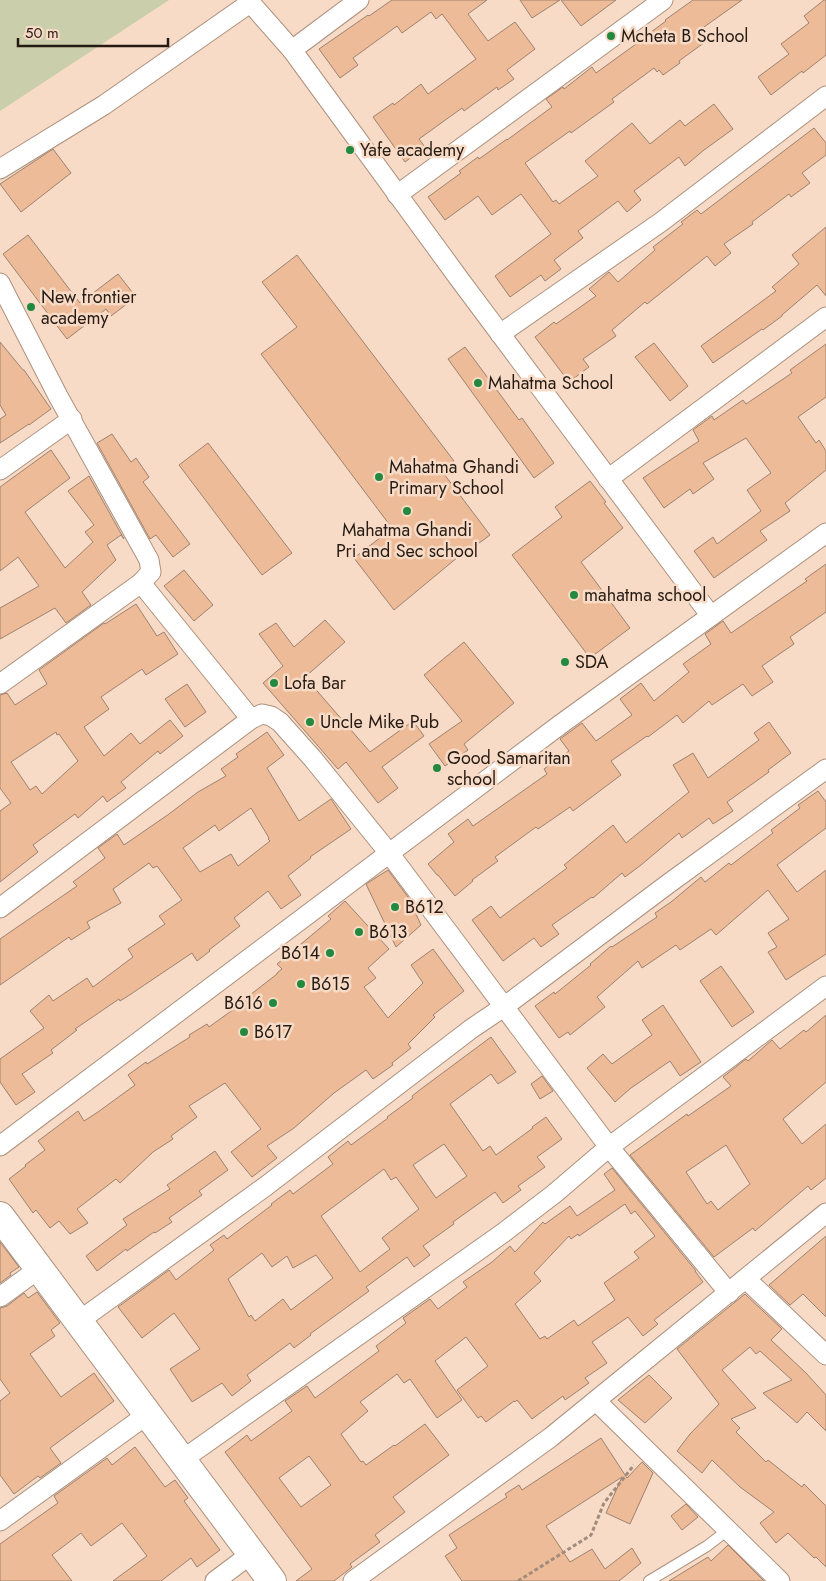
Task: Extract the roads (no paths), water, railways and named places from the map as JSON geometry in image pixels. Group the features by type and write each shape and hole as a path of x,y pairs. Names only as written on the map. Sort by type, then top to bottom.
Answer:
{"main road":[{"path":"0,1216 272,1581"}],"street":[{"path":"292,50 359,0"},
{"path":"397,195 663,0"},
{"path":"0,168 104,105 249,1 292,50 397,195 711,616"},
{"path":"500,334 661,222 826,96"},
{"path":"0,283 104,481 149,560 151,572 141,583 0,684"},
{"path":"608,479 826,317"},
{"path":"0,470 72,419"},
{"path":"0,1146 561,724 826,533"},
{"path":"141,583 251,719"},
{"path":"0,908 251,719 262,714 271,716 280,722 313,758 389,853 609,1147 729,1293"},
{"path":"78,1321 266,1186 471,1029 505,1006 826,769"},
{"path":"182,1460 504,1233 554,1194 609,1147 826,986"},
{"path":"353,1581 552,1437 826,1214"},
{"path":"0,1298 40,1268"},
{"path":"746,1279 826,1355"},
{"path":"596,1401 780,1581"},
{"path":"0,1521 148,1414"},
{"path":"215,1581 251,1554"}],"lane":[{"path":"649,1581 707,1546 728,1530"}],"place":[{"name":"Mcheta B School","path":"611,36"},
{"name":"Yafe academy","path":"350,150"},
{"name":"New frontier academy","path":"31,307"},
{"name":"Mahatma School","path":"478,383"},
{"name":"Mahatma Ghandi Primary School","path":"379,477"},
{"name":"Mahatma Ghandi Pri and Sec school","path":"407,511"},
{"name":"mahatma school","path":"574,595"},
{"name":"SDA","path":"565,662"},
{"name":"Lofa Bar","path":"274,683"},
{"name":"Uncle Mike Pub","path":"310,722"},
{"name":"Good Samaritan school","path":"437,768"},
{"name":"B612","path":"395,907"},
{"name":"B613","path":"359,932"},
{"name":"B614","path":"330,953"},
{"name":"B615","path":"301,984"},
{"name":"B616","path":"273,1003"},
{"name":"B617","path":"244,1032"}]}
